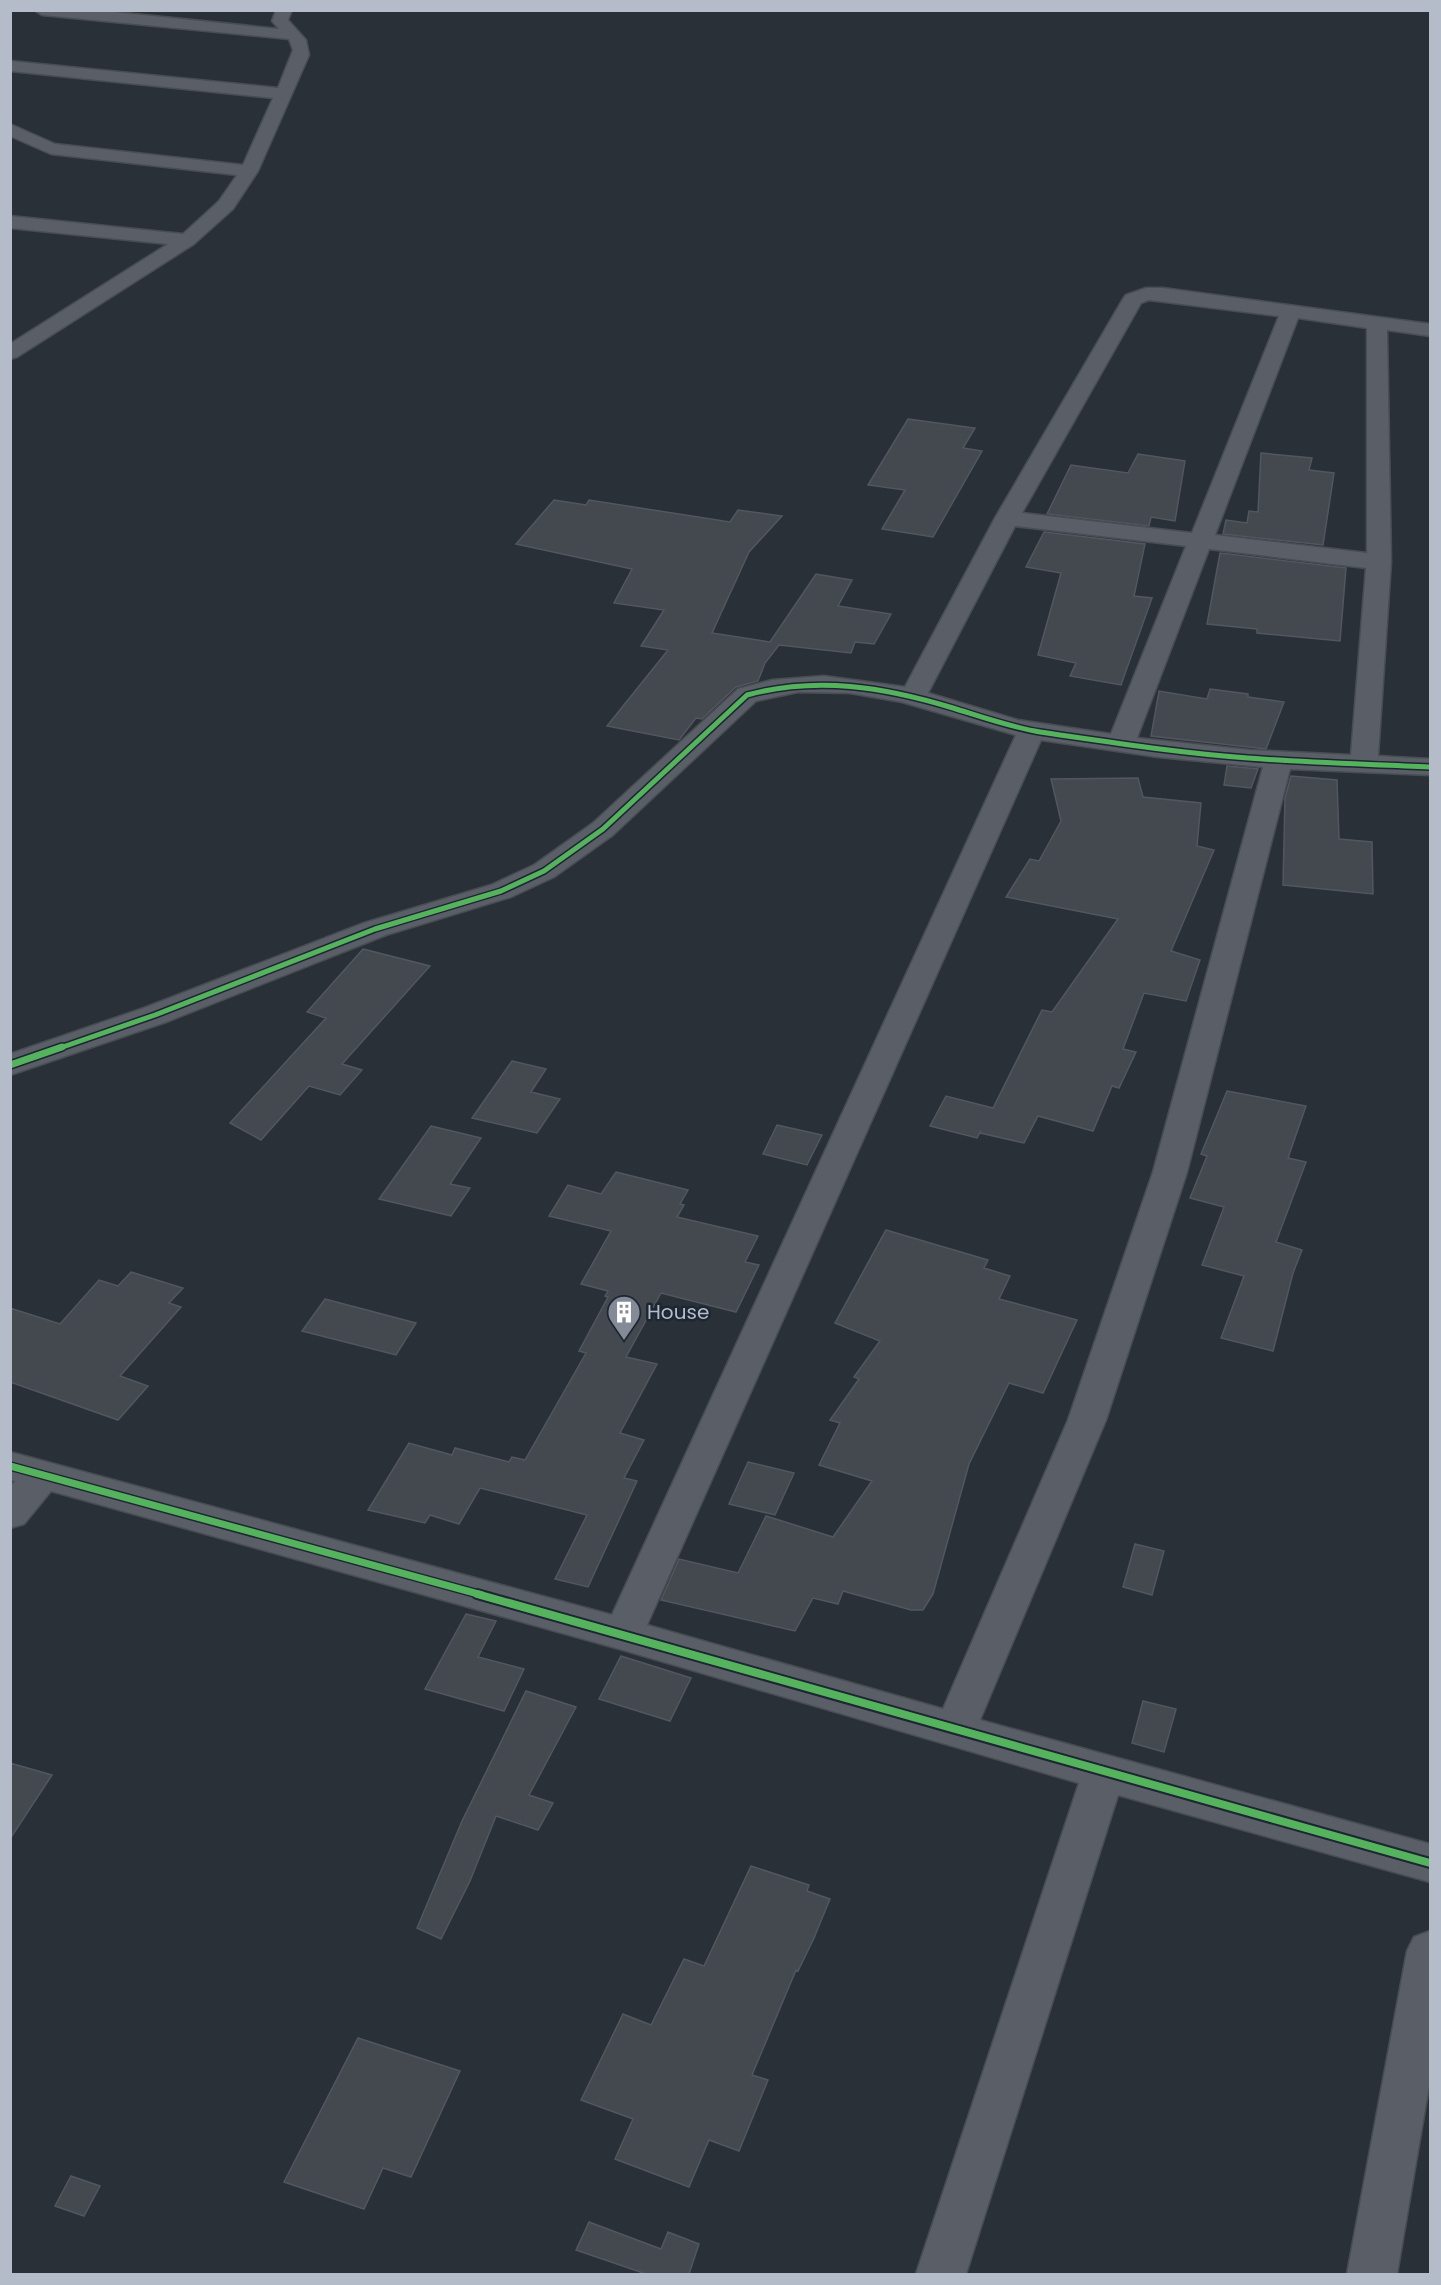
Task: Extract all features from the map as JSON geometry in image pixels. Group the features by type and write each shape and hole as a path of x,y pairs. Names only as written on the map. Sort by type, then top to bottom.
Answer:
{"street":[{"path":"42,10 295,35"},
{"path":"12,351 187,240 226,205 249,171 302,48 295,35 280,21 284,10"},
{"path":"10,66 283,94"},
{"path":"10,129 26,135 26,146 249,171"},
{"path":"10,222 187,240"},
{"path":"913,696 1007,518 1133,299 1146,294 1163,294 1431,330"},
{"path":"1121,743 1198,542 1276,354 1291,311"},
{"path":"1364,763 1379,562 1377,323"},
{"path":"1007,518 1379,562"},
{"path":"10,1065 155,1016 375,929 501,891 544,871 603,830 747,695 768,688 809,684 855,686 913,696 1032,730 1121,743 1279,760 1431,767"},
{"path":"623,1634 1032,730"},
{"path":"955,1729 1087,1420 1159,1206 1279,760"},
{"path":"10,1514 27,1470 623,1634 1104,1773 1431,1863"},
{"path":"941,2274 1104,1773"},
{"path":"1372,2274 1431,1951"}],"building":[{"path":"908,419 975,428 963,448 982,451 933,537 882,529 905,490 868,485"},
{"path":"1261,453 1312,458 1309,470 1334,473 1323,545 1223,534 1226,520 1247,523 1249,511 1258,512"},
{"path":"1138,454 1185,461 1175,521 1151,517 1149,526 1047,514 1071,465 1128,473"},
{"path":"554,500 586,505 589,500 730,522 738,510 782,516 749,552 712,633 770,642 816,574 852,580 838,606 891,614 874,644 855,642 851,653 779,645 765,663 758,681 736,687 702,719 696,718 679,740 607,726 668,650 641,646 664,610 614,603 632,569 516,544"},
{"path":"1044,532 1145,544 1134,596 1152,598 1121,685 1070,676 1076,663 1038,655 1061,573 1026,567"},
{"path":"1220,553 1346,568 1340,641 1257,633 1257,629 1207,624"},
{"path":"1210,689 1284,702 1266,749 1151,736 1159,691 1207,699"},
{"path":"1227,766 1258,769 1251,788 1224,785"},
{"path":"1291,776 1337,780 1339,839 1372,842 1373,894 1283,885 1285,798"},
{"path":"1138,778 1143,797 1201,803 1197,846 1214,850 1171,951 1200,960 1186,1001 1144,993 1123,1049 1136,1052 1119,1088 1112,1086 1093,1131 1038,1116 1024,1143 980,1133 981,1131 977,1138 930,1126 946,1096 993,1108 1042,1010 1052,1012 1118,919 1006,897 1030,859 1039,861 1061,821 1051,779"},
{"path":"363,949 430,966 342,1064 362,1070 340,1095 309,1086 261,1140 230,1123 326,1018 307,1012"},
{"path":"512,1061 546,1069 531,1092 560,1099 537,1133 472,1118"},
{"path":"1227,1091 1306,1106 1288,1158 1306,1162 1276,1242 1302,1250 1293,1273 1273,1351 1221,1338 1244,1276 1202,1265 1224,1207 1190,1198 1207,1156 1201,1154"},
{"path":"777,1125 822,1135 807,1165 763,1154"},
{"path":"431,1126 481,1138 450,1184 470,1188 451,1216 379,1199"},
{"path":"616,1172 688,1190 680,1204 684,1205 677,1217 758,1236 745,1262 759,1265 736,1312 661,1293 626,1357 657,1364 620,1433 644,1440 624,1478 637,1481 588,1587 555,1579 587,1515 480,1488 459,1524 430,1515 425,1523 368,1510 409,1443 452,1455 455,1448 509,1462 512,1457 525,1460 586,1353 579,1351 608,1297 605,1296 608,1291 581,1284 611,1231 549,1216 568,1185 601,1194"},
{"path":"886,1230 988,1260 984,1268 1010,1276 999,1299 1077,1320 1043,1393 1009,1383 969,1464 933,1594 923,1610 911,1610 843,1591 838,1604 813,1598 795,1631 661,1600 679,1559 738,1573 766,1516 833,1537 872,1481 819,1465 840,1423 830,1420 859,1379 854,1377 880,1341 835,1323"},
{"path":"131,1272 183,1288 169,1303 181,1307 120,1376 148,1386 118,1420 10,1382 10,1308 60,1324 99,1280 118,1286"},
{"path":"325,1299 416,1323 396,1355 302,1331"},
{"path":"748,1462 794,1473 775,1515 729,1504"},
{"path":"1135,1544 1164,1551 1152,1595 1123,1587"},
{"path":"466,1614 496,1621 478,1657 524,1669 504,1711 425,1689"},
{"path":"621,1656 691,1678 670,1721 599,1699"},
{"path":"526,1691 576,1707 529,1795 553,1803 538,1830 496,1816 470,1881 441,1939 417,1928 462,1821"},
{"path":"1143,1701 1176,1709 1164,1752 1132,1743"},
{"path":"10,1763 52,1775 10,1839"},
{"path":"751,1866 809,1885 807,1891 830,1899 814,1938 798,1971 796,1970 752,2075 768,2080 739,2151 709,2140 689,2187 615,2159 633,2119 581,2100 623,2014 651,2025 684,1959 704,1966"},
{"path":"358,2038 460,2071 411,2177 383,2168 364,2209 284,2182"},
{"path":"71,2176 100,2186 84,2216 55,2206"},
{"path":"589,2222 661,2249 668,2232 699,2244 689,2274 646,2274 576,2250"}],"cycle path":[{"path":"10,1065 155,1015 375,929 501,891 544,871 603,829 747,695 772,688 824,684 877,689 903,694 1026,729 1189,752 1280,760 1430,767"},
{"path":"10,1466 623,1634 1104,1773 1430,1863"}],"place":[{"name":"House","path":"624,1341"}]}
